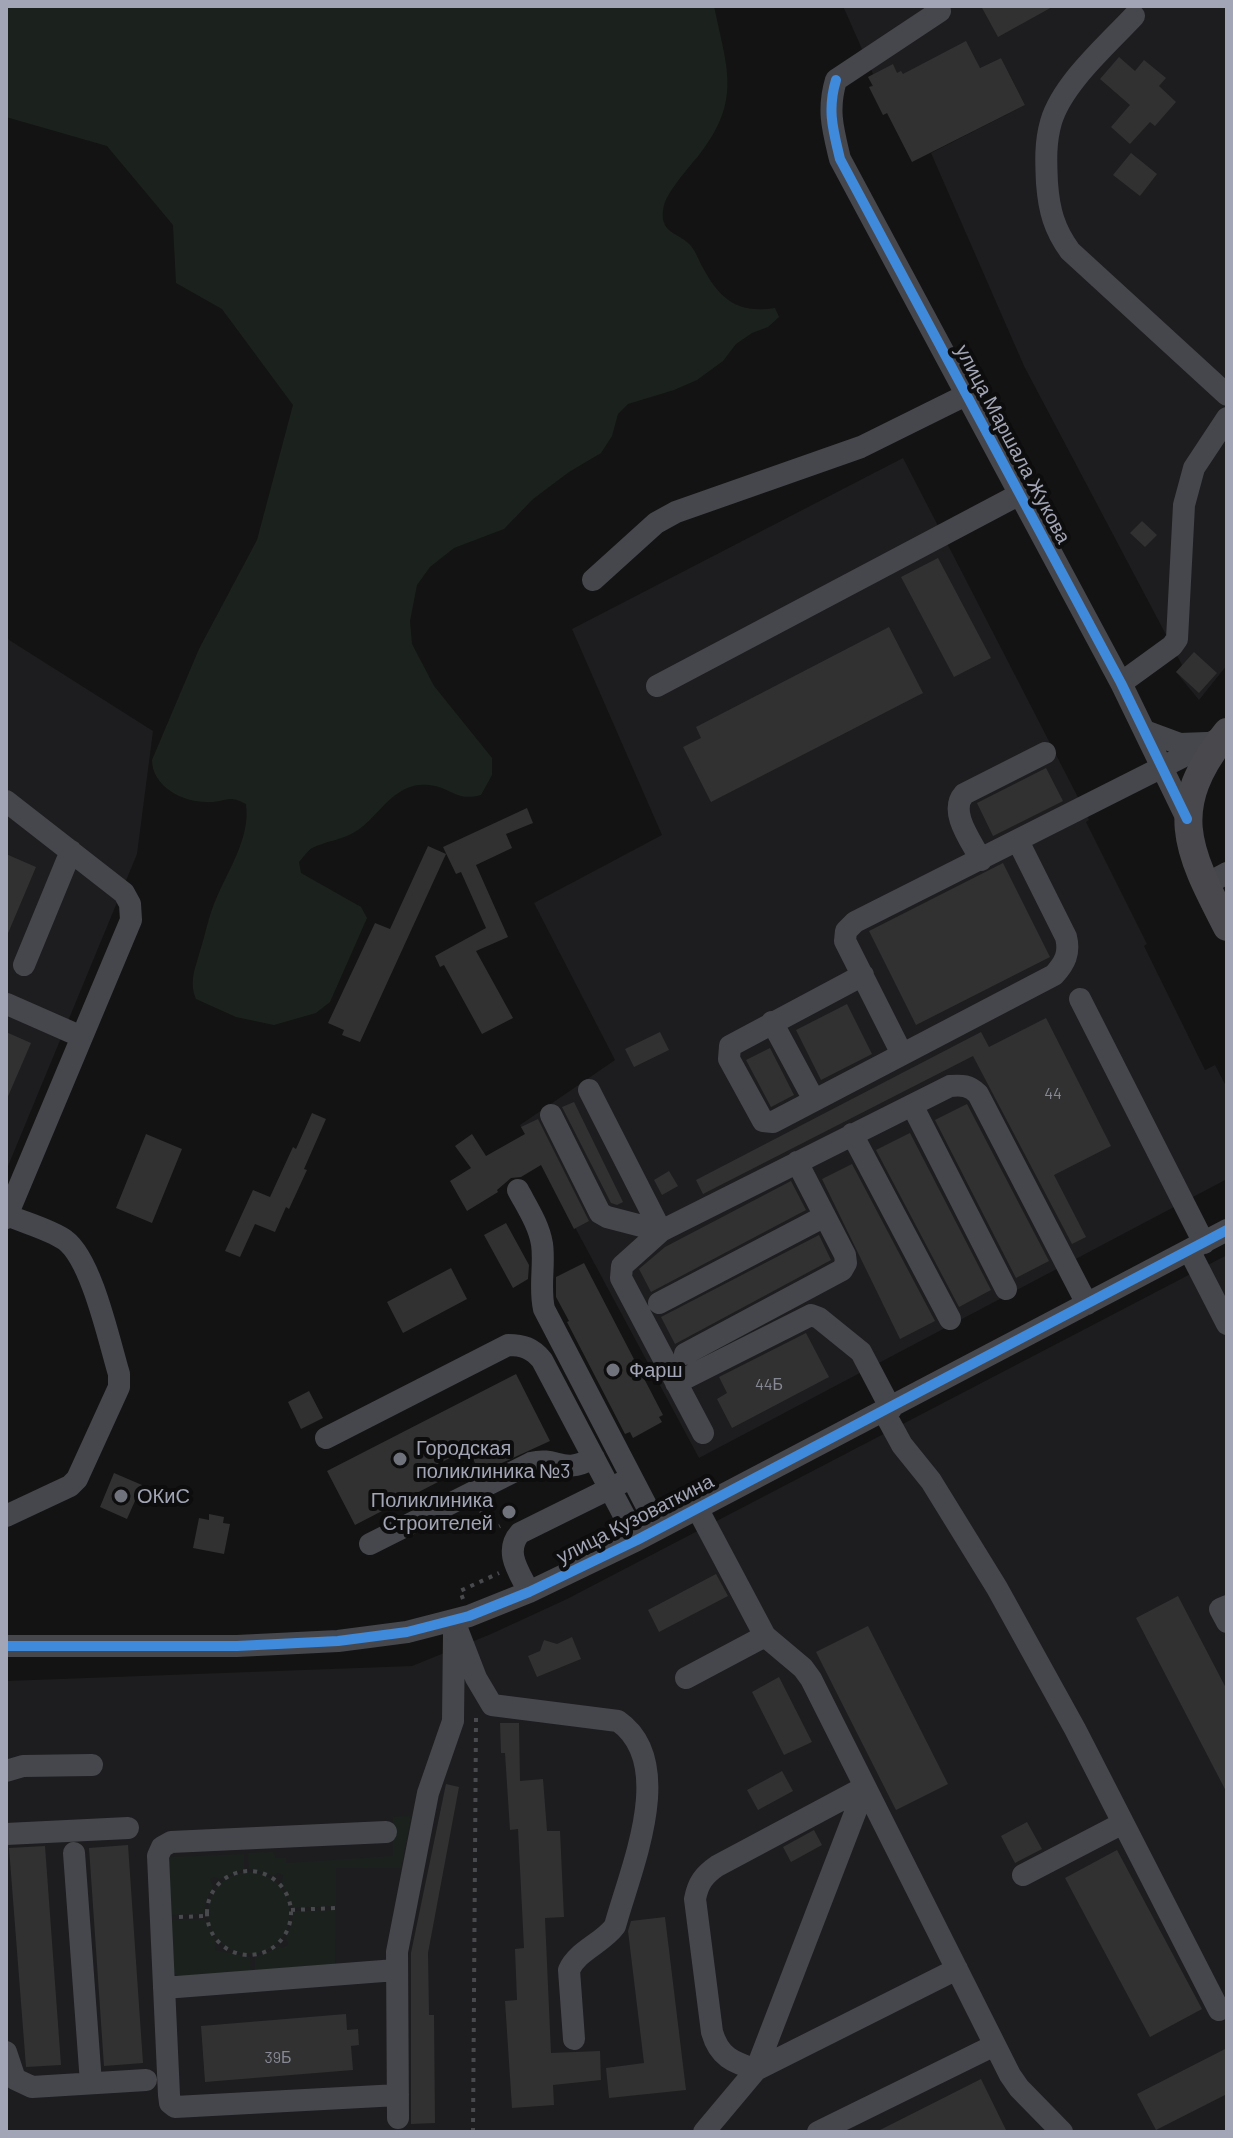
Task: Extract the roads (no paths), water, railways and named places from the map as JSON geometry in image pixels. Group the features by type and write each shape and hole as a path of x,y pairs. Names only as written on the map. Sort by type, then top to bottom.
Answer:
{"main road":[{"path":"1187,819 1197,777 1225,734"},
{"name":"улица Маршала Жукова","path":"1187,819 1192,851 1216,879 1227,927"}],"street":[{"name":"улица Маршала Жукова","path":"938,6 940,11 836,80 830,100 832,127 840,159 1121,683 1187,819"},
{"path":"1134,16 1074,81 1052,118 1045,150 1049,210 1059,236 1070,251 1227,395"},
{"path":"593,580 656,523 676,512 861,447 966,395"},
{"path":"1121,683 1172,646 1177,639 1184,505 1194,468 1227,418"},
{"path":"657,686 1020,494"},
{"path":"1145,731 1180,744 1207,743 1225,734"},
{"path":"902,1054 845,941 846,931 855,922 1163,769 1225,734"},
{"path":"981,860 958,814 959,800 964,794 1045,753"},
{"path":"6,801 124,893 131,920 7,1216 63,1239 76,1250 88,1273 119,1374 119,1387 77,1479 70,1486 6,1516"},
{"path":"863,975 734,1041 727,1053 759,1119 766,1123 773,1122 1054,975 1062,966 1069,947 1018,841"},
{"path":"24,965 71,851"},
{"path":"1080,999 1196,1246 1227,1324"},
{"path":"7,1004 82,1037"},
{"path":"772,1022 814,1100"},
{"path":"703,1433 621,1278 622,1266 661,1231 950,1086 962,1085 978,1094 1087,1304"},
{"path":"589,1090 661,1231"},
{"path":"912,1105 1006,1289"},
{"path":"551,1115 600,1213 661,1231"},
{"path":"852,1134 950,1319"},
{"path":"685,1354 842,1270 846,1263 845,1255 797,1162"},
{"path":"518,1190 540,1232 544,1309 658,1528"},
{"path":"659,1303 825,1216"},
{"path":"618,1220 635,1252"},
{"name":"улица Кузоваткина","path":"6,1646 237,1646 338,1641 407,1632 462,1619 529,1592 637,1540 1227,1230"},
{"path":"676,1383 811,1315 861,1352 902,1445 931,1481 997,1588 1219,2010"},
{"path":"326,1438 508,1345 520,1345 534,1350 542,1360 637,1540"},
{"path":"370,1544 531,1463 541,1460 572,1467 594,1458"},
{"path":"529,1592 513,1558 513,1541 520,1533 631,1477"},
{"path":"697,1508 765,1636 803,1668 811,1679 1019,2088 1062,2132"},
{"path":"1227,1606 1220,1609 1227,1622"},
{"path":"386,1832 171,1842 162,1847 158,1856 169,2095 170,2103 175,2107 398,2107 396,1970 399,1933 428,1793 453,1721 462,1619"},
{"path":"462,1619 476,1678 492,1705 618,1721 628,1728 644,1756 648,1778 645,1815 615,1926 608,1936 572,1963 569,1970 574,2039"},
{"path":"686,1678 765,1636"},
{"path":"6,1771 23,1766 92,1765"},
{"path":"704,2132 756,2070 865,1787"},
{"path":"865,1787 717,1866 705,1874 698,1885 695,1899 716,2047 733,2062 756,2070 957,1969"},
{"path":"1023,1875 1123,1823"},
{"path":"6,1834 128,1828"},
{"path":"74,1853 91,2083"},
{"path":"164,1988 396,1970"},
{"path":"818,2132 995,2045"},
{"path":"6,2052 15,2079 32,2087 146,2080"}],"place":[{"name":"Фарш","path":"613,1370"},
{"name":"Городская поликлиника №3","path":"400,1459"},
{"name":"ОКиС","path":"121,1496"},
{"name":"Поликлиника Строителей","path":"509,1512"}]}
